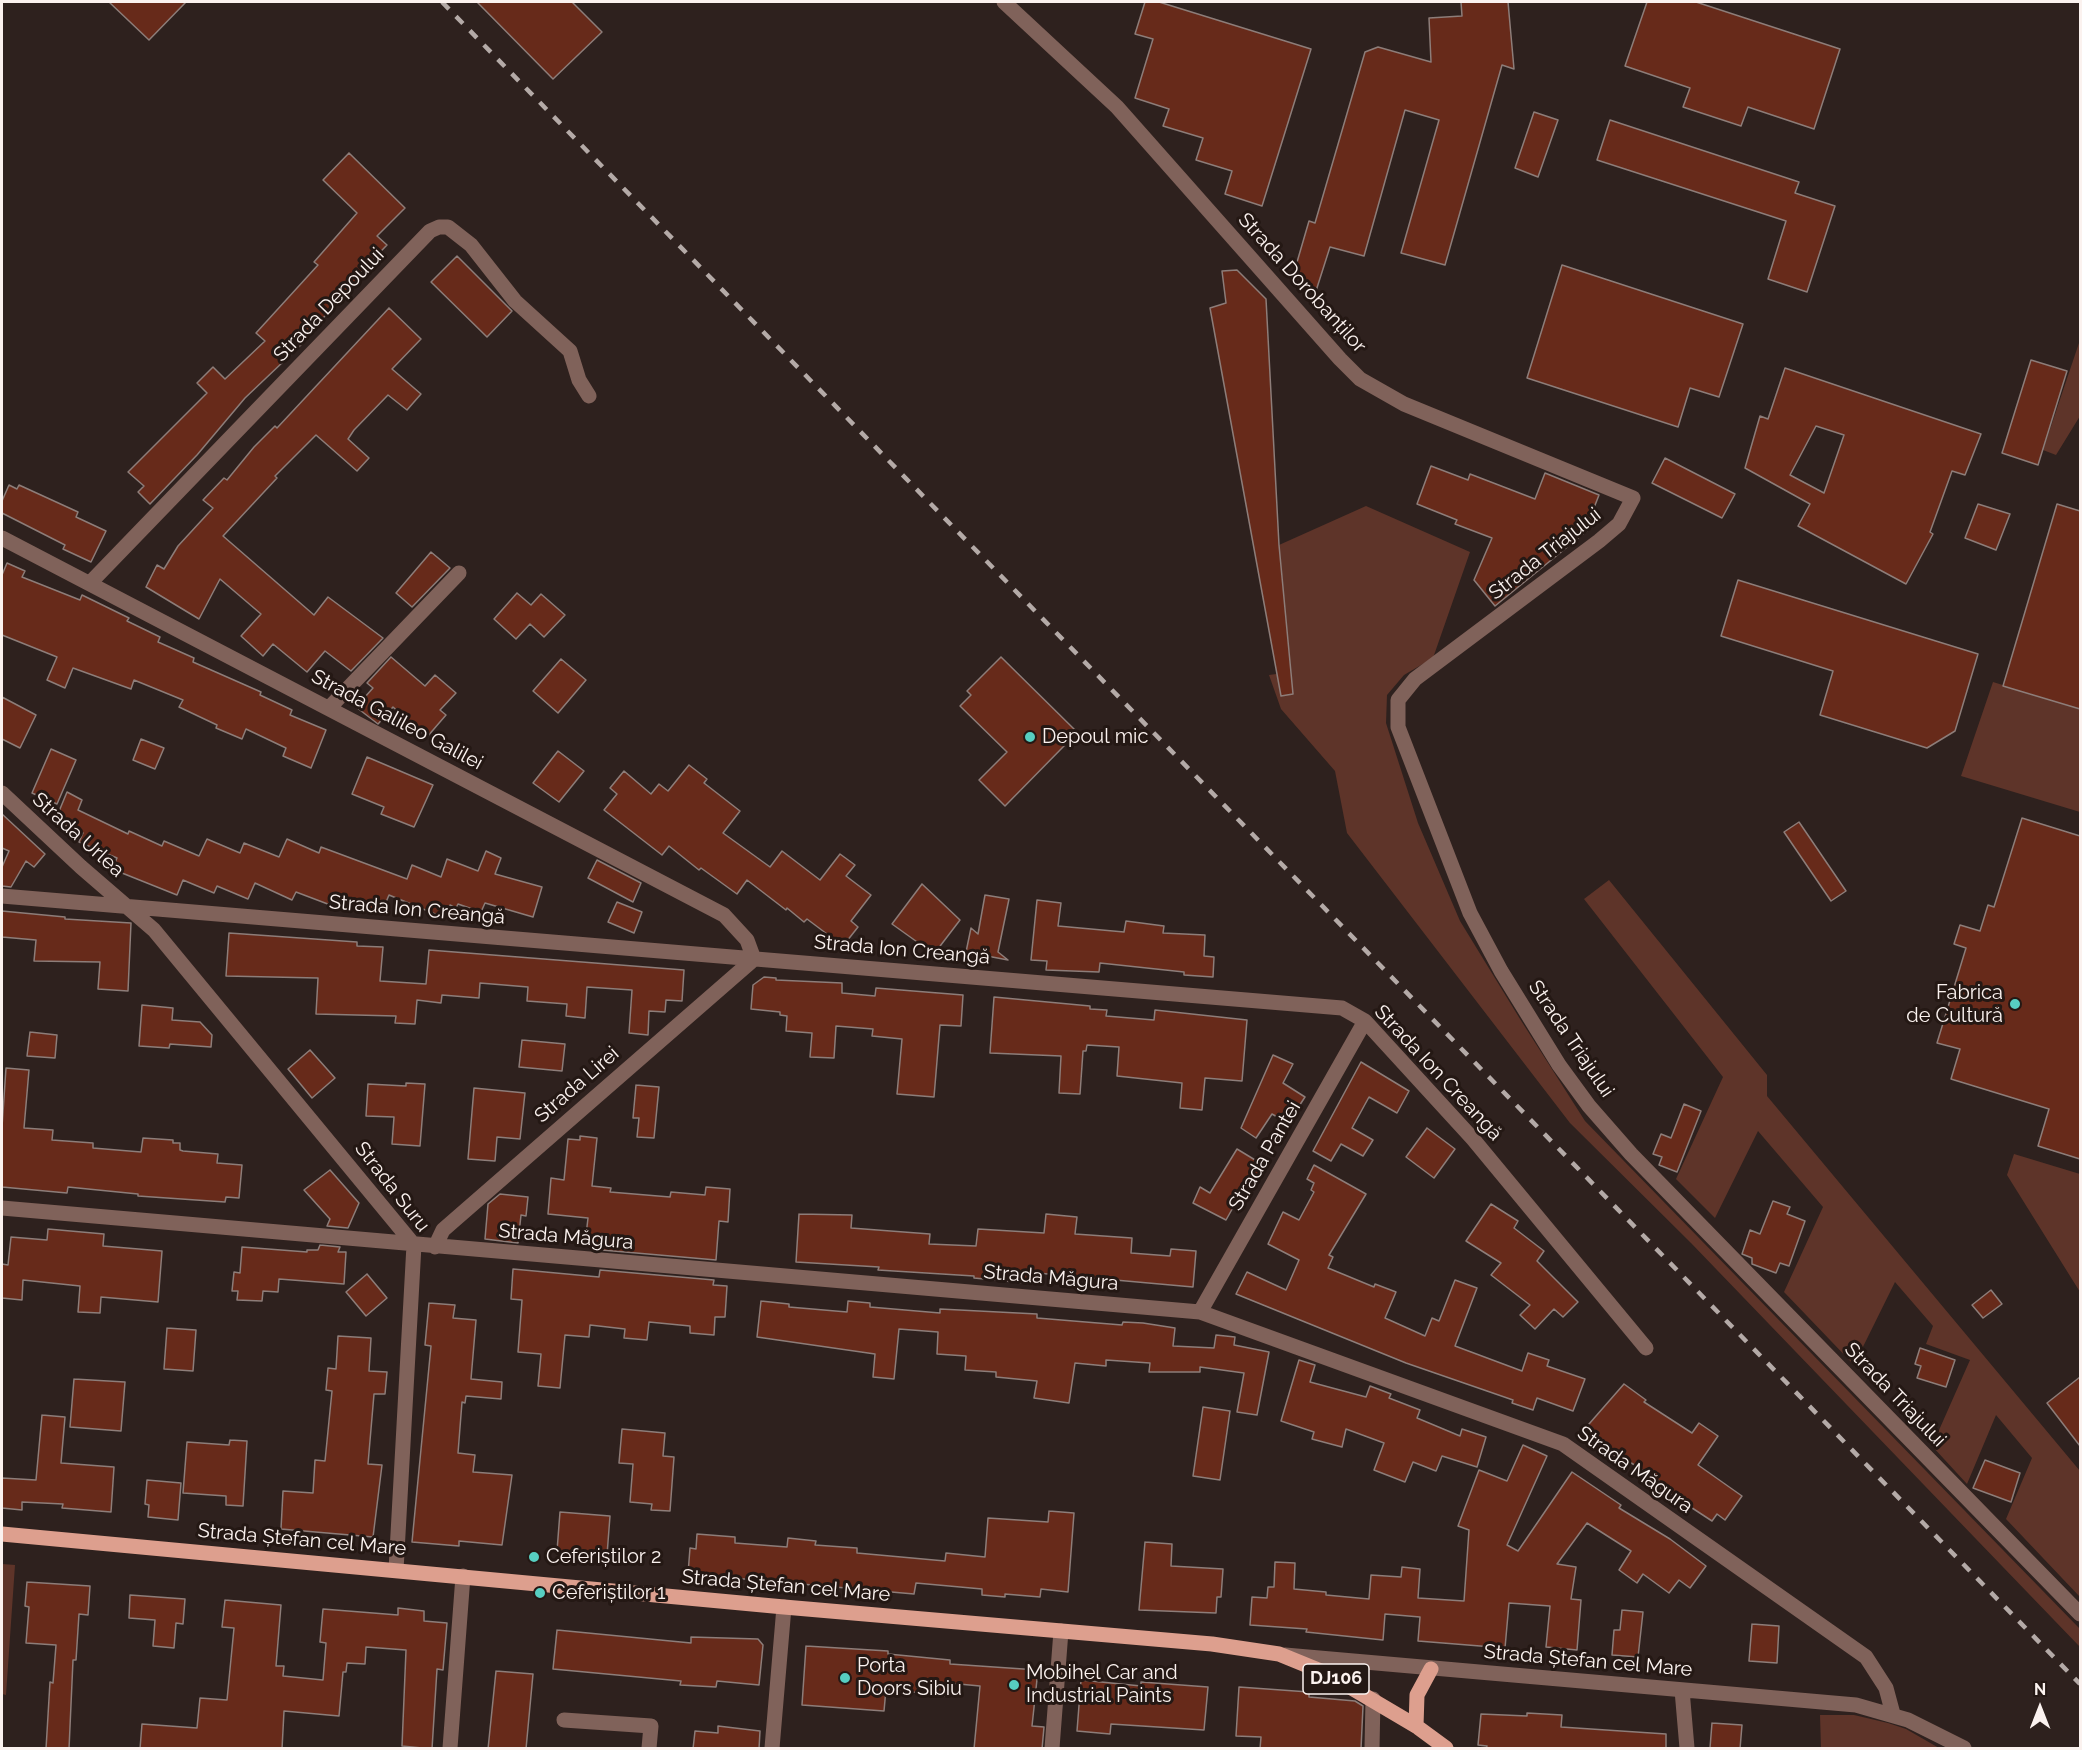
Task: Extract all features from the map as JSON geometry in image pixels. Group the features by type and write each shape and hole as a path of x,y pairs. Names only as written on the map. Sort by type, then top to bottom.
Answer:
{"main road":[{"name":"Strada Ștefan cel Mare","path":"2,1533 784,1607 1212,1644 1279,1654 1328,1674 1373,1699 1416,1726 1446,1749"},
{"path":"1416,1726 1417,1695 1431,1669"}],"street":[{"name":"Strada Dorobanților","path":"1004,2 1117,108 1360,379 1404,404 1633,498"},
{"name":"Strada Depoului","path":"90,583 430,231 439,226 448,227 471,245 515,301 570,351 579,380 589,396"},
{"name":"Strada Triajului","path":"1633,498 1619,524 1415,679 1398,700 1398,727 1470,914 1501,971 1553,1055 1589,1106 1639,1163 2080,1614"},
{"name":"Strada Galileo Galilei","path":"2,538 724,915 747,940 754,959"},
{"path":"328,708 459,573"},
{"name":"Strada Urlea","path":"2,793 128,907"},
{"name":"Strada Ion Creangă","path":"2,896 1342,1008 1365,1021 1473,1139 1646,1348"},
{"name":"Strada Suru","path":"128,907 165,941 414,1245 396,1570"},
{"name":"Strada Lirei","path":"435,1248 443,1230 754,959"},
{"name":"Strada Pantei","path":"1200,1312 1365,1021"},
{"name":"Strada Măgura","path":"2,1208 435,1248 1200,1312 1563,1444 1866,1657 1886,1688 1893,1714"},
{"path":"450,1749 463,1576"},
{"path":"772,1749 784,1607"},
{"path":"1052,1749 1062,1631"},
{"name":"Strada Ștefan cel Mare","path":"1279,1654 1856,1705 1893,1714"},
{"path":"1682,1690 1687,1749"},
{"path":"1372,1749 1373,1699"},
{"path":"1893,1714 1964,1749"},
{"path":"564,1720 651,1726 649,1749"}],"shaded area":[{"path":"2080,340 2080,416 2056,455 2043,450"},
{"path":"1366,506 1470,552 1433,658 1404,675 1387,695 1386,723 1418,823 1460,921 1520,1019 1585,1121 2080,1629 2080,1647 1691,1243 1570,1123 1347,833 1335,771 1281,709 1269,675 1291,672 1279,545"},
{"path":"1993,682 2080,709 2080,812 1961,776"},
{"path":"1609,880 1767,1075 1767,1096 2080,1471 2080,1597 2006,1519 2032,1458 1996,1415 1967,1484 1932,1446 1970,1360 1926,1344 1933,1326 1895,1282 1854,1365 1784,1292 1823,1207 1758,1131 1715,1218 1676,1179 1723,1077 1584,899"},
{"path":"2014,1154 2080,1174 2080,1292 2007,1175"},
{"path":"2,1564 15,1565 6,1695 2,1694"},
{"path":"1820,1715 1854,1715 1888,1723 1906,1729 1939,1748 1821,1748"}],"building":[{"path":"109,2 186,2 149,40"},
{"path":"477,2 572,2 602,32 553,79"},
{"path":"1145,2 1159,2 1311,49 1262,206 1225,194 1232,171 1196,160 1203,138 1163,126 1169,109 1135,98 1153,39 1135,34"},
{"path":"1461,2 1508,2 1514,69 1502,65 1445,265 1401,253 1439,120 1405,110 1364,256 1330,247 1315,294 1295,269 1309,221 1315,223 1365,52 1378,47 1431,62 1429,18 1462,16"},
{"path":"1647,2 1696,2 1840,49 1814,129 1748,107 1741,126 1683,107 1690,88 1625,66"},
{"path":"1534,112 1558,120 1538,177 1515,168"},
{"path":"1610,120 1799,182 1795,193 1835,206 1807,292 1768,279 1786,221 1597,160"},
{"path":"349,153 405,208 377,236 387,245 356,277 360,281 301,340 304,342 245,398 197,455 150,504 138,492 144,486 128,472 207,393 197,383 213,367 225,379 265,341 256,333 318,265 314,262 357,213 323,180"},
{"path":"457,256 512,311 487,337 431,282"},
{"path":"1562,265 1743,324 1719,397 1690,388 1678,427 1527,378"},
{"path":"1237,270 1266,299 1279,545 1293,694 1281,696 1210,308 1226,303 1222,271"},
{"path":"389,308 421,339 392,369 421,394 407,410 388,395 354,430 348,439 369,458 357,471 316,435 275,476 277,478 223,536 314,615 328,597 383,638 351,671 325,651 307,672 273,644 263,656 241,636 261,614 220,579 199,619 146,587 157,565 164,569 178,546 213,508 203,500 224,478 227,480 254,447 275,426 277,428"},
{"path":"2031,360 2067,371 2038,465 2002,453"},
{"path":"1785,368 1981,434 1965,475 1952,471 1930,532 1933,534 1906,584 1798,526 1810,504 1745,468 1760,416 1768,419","holes":["1816,426 1844,435 1824,493 1790,475"]},
{"path":"1665,458 1735,494 1722,518 1652,483"},
{"path":"1431,466 1468,480 1470,474 1535,499 1545,473 1599,495 1590,518 1599,521 1495,606 1474,580 1492,538 1455,524 1457,520 1417,504"},
{"path":"9,485 17,489 19,485 78,512 76,517 106,531 91,562 63,549 65,545 2,513 2,501"},
{"path":"1978,504 2010,514 1996,550 1965,538"},
{"path":"2057,504 2080,511 2080,709 2003,686"},
{"path":"431,552 450,568 412,607 396,593"},
{"path":"7,563 25,571 22,577 80,600 82,595 129,618 127,621 160,637 158,642 194,658 193,662 261,692 260,695 292,710 290,715 326,730 311,768 283,756 286,748 246,729 242,739 216,728 217,725 179,707 183,700 134,680 131,689 73,668 65,688 47,680 57,657 2,635 2,575"},
{"path":"1738,580 1978,654 1955,731 1927,748 1820,715 1833,671 1721,636"},
{"path":"517,593 531,605 541,594 565,615 544,637 530,624 516,639 494,619"},
{"path":"391,657 425,686 435,675 456,693 440,710 446,715 427,737 393,707 378,724 356,707 373,688 367,683"},
{"name":"Depoul mic","path":"1001,657 1075,730 1061,744 1064,746 1005,806 979,780 1007,752 960,706 971,695 967,691"},
{"path":"561,659 586,680 558,713 533,691"},
{"path":"2,697 36,715 20,748 2,739"},
{"path":"141,739 164,748 155,769 133,760"},
{"path":"51,749 76,760 57,804 32,793"},
{"path":"558,751 584,771 559,802 533,783"},
{"path":"367,757 433,785 414,827 381,814 384,807 352,794"},
{"path":"689,765 707,779 704,783 740,811 723,833 770,867 782,851 820,880 840,854 855,865 846,876 871,895 851,921 858,927 843,946 807,919 804,922 787,908 786,910 747,880 737,894 701,868 699,870 669,846 662,855 604,810 617,794 610,788 624,771 651,794 659,784 668,791"},
{"path":"67,792 82,800 78,810 128,834 129,831 162,846 164,841 199,856 207,839 240,853 244,843 279,857 287,839 319,853 321,847 407,879 412,865 441,877 447,859 478,871 486,851 501,858 495,874 542,887 533,917 485,903 481,912 458,904 456,908 450,905 445,918 389,895 381,914 337,897 333,906 296,892 292,900 255,883 248,899 217,886 214,893 183,880 177,895 112,869 117,858 79,842 83,833 55,821"},
{"path":"2,814 45,854 34,867 26,861 11,887 2,886 2,867 9,851 2,848"},
{"name":"Fabrica de Cultură","path":"2022,818 2080,836 2080,1159 2038,1146 2049,1109 1951,1079 1960,1049 1937,1043 1966,948 1954,944 1960,925 1980,931 1988,905 1994,907"},
{"path":"1799,822 1846,891 1831,901 1784,832"},
{"path":"597,860 641,883 633,902 588,878"},
{"path":"922,884 960,920 934,954 892,924"},
{"path":"985,895 1009,899 998,952 1008,960 966,952 971,928 978,934"},
{"path":"1037,900 1061,903 1058,926 1124,932 1126,921 1164,926 1163,933 1205,935 1204,956 1214,957 1213,977 1100,963 1099,972 1046,970 1047,961 1031,960"},
{"path":"617,902 642,912 634,933 608,922"},
{"path":"2,911 65,917 65,919 131,923 128,991 98,989 100,962 34,961 36,940 2,937"},
{"path":"229,933 357,942 357,946 383,947 380,981 426,984 429,950 684,970 682,1001 666,1000 665,1012 649,1011 648,1035 629,1033 632,990 587,987 585,1018 566,1016 567,1004 527,1001 528,987 480,983 479,998 442,995 441,1003 417,1000 415,1024 395,1023 396,1016 316,1014 318,978 226,976"},
{"path":"764,977 776,978 776,980 842,983 842,993 875,996 876,988 963,995 961,1026 940,1025 934,1097 897,1094 902,1039 872,1036 873,1029 836,1026 834,1058 810,1057 812,1033 786,1031 787,1016 780,1015 780,1012 751,1009 753,985"},
{"path":"994,997 1090,1006 1090,1009 1107,1010 1106,1016 1154,1020 1155,1010 1247,1020 1242,1081 1205,1078 1202,1110 1180,1108 1182,1083 1117,1076 1119,1047 1087,1045 1086,1051 1083,1051 1080,1094 1059,1093 1061,1056 990,1053"},
{"path":"142,1005 173,1008 172,1020 200,1022 212,1035 211,1047 170,1044 169,1048 139,1046"},
{"path":"30,1032 57,1035 55,1058 27,1056"},
{"path":"522,1040 565,1044 562,1071 519,1067"},
{"path":"310,1050 335,1078 312,1098 288,1069"},
{"path":"1273,1055 1293,1064 1283,1083 1305,1097 1288,1123 1272,1114 1256,1138 1241,1128"},
{"path":"1361,1062 1409,1091 1397,1113 1369,1097 1352,1128 1373,1140 1363,1156 1341,1144 1331,1161 1313,1151"},
{"path":"6,1068 29,1070 24,1128 53,1130 52,1140 93,1143 93,1148 141,1152 143,1138 173,1140 173,1143 180,1143 180,1150 183,1151 218,1154 217,1163 242,1165 239,1198 226,1197 225,1202 138,1196 138,1194 68,1187 67,1193 2,1187 2,1127"},
{"path":"406,1083 425,1084 420,1146 392,1144 394,1117 366,1116 368,1084 406,1086"},
{"path":"636,1085 659,1087 654,1138 637,1137 639,1118 633,1118"},
{"path":"474,1088 525,1093 520,1139 497,1137 495,1161 468,1159"},
{"path":"1684,1104 1701,1111 1677,1172 1659,1165 1662,1157 1653,1154 1661,1134 1671,1138"},
{"path":"1427,1128 1455,1149 1434,1178 1406,1157"},
{"path":"580,1136 597,1138 592,1186 611,1188 610,1192 670,1197 671,1192 705,1195 706,1187 730,1189 728,1222 719,1221 716,1260 602,1250 603,1246 585,1244 588,1218 548,1214 551,1178 564,1180 568,1139 580,1140"},
{"path":"1237,1149 1265,1166 1249,1191 1244,1188 1226,1220 1193,1203 1200,1187 1210,1193"},
{"path":"1314,1165 1366,1194 1329,1255 1333,1257 1328,1268 1374,1287 1375,1284 1396,1292 1385,1318 1425,1336 1432,1318 1439,1321 1455,1280 1477,1288 1455,1346 1522,1371 1528,1353 1549,1360 1547,1366 1585,1379 1573,1411 1537,1398 1533,1410 1512,1403 1513,1400 1406,1363 1236,1294 1247,1272 1286,1290 1299,1260 1268,1244 1283,1212 1299,1220 1314,1192 1311,1190 1314,1183 1307,1179"},
{"path":"330,1170 359,1203 348,1228 327,1226 330,1219 304,1190"},
{"path":"500,1194 528,1197 526,1216 521,1215 518,1243 485,1239 488,1204"},
{"path":"1773,1201 1790,1207 1787,1214 1805,1221 1789,1266 1780,1263 1776,1273 1752,1264 1752,1258 1742,1254 1750,1230 1760,1234"},
{"path":"1491,1204 1518,1221 1514,1228 1544,1251 1537,1261 1578,1302 1563,1317 1554,1309 1535,1329 1520,1315 1530,1305 1491,1275 1501,1263 1466,1241"},
{"path":"799,1214 852,1215 851,1228 930,1234 929,1244 976,1246 978,1229 1044,1233 1046,1214 1077,1217 1075,1234 1132,1238 1131,1253 1170,1256 1171,1249 1196,1251 1193,1287 1037,1273 1036,1284 974,1278 974,1276 878,1270 879,1267 796,1262"},
{"path":"48,1229 104,1234 103,1246 162,1251 158,1302 101,1297 100,1313 78,1312 80,1286 23,1280 22,1300 2,1298 2,1264 8,1265 11,1237 47,1240"},
{"path":"320,1245 340,1247 338,1252 346,1252 344,1284 279,1279 278,1292 263,1291 262,1301 237,1300 238,1291 232,1291 234,1272 240,1273 242,1247 307,1252 307,1250 318,1250"},
{"path":"513,1269 599,1277 600,1270 714,1280 713,1285 727,1286 725,1317 715,1317 714,1335 690,1333 690,1326 649,1322 647,1340 624,1338 625,1329 590,1325 589,1337 565,1335 560,1388 538,1386 541,1354 518,1352 522,1300 511,1299"},
{"path":"367,1274 387,1298 366,1316 346,1292"},
{"path":"1991,1290 2002,1304 1983,1318 1972,1305"},
{"path":"761,1301 789,1304 789,1307 847,1312 848,1301 870,1303 870,1307 940,1313 940,1309 1037,1314 1037,1318 1122,1325 1123,1322 1143,1323 1175,1328 1173,1346 1214,1348 1216,1335 1235,1337 1234,1345 1269,1352 1257,1415 1237,1412 1244,1373 1200,1367 1200,1372 1149,1372 1150,1363 1106,1360 1106,1366 1075,1363 1069,1403 1034,1398 1037,1381 996,1377 996,1372 965,1370 966,1356 937,1354 938,1332 899,1329 894,1379 873,1377 875,1354 757,1337"},
{"path":"429,1303 455,1305 453,1318 476,1320 471,1379 502,1382 501,1399 466,1396 465,1403 462,1402 458,1453 475,1455 473,1472 512,1475 502,1545 459,1541 459,1546 412,1542 431,1346 425,1345"},
{"path":"167,1328 196,1330 193,1371 164,1369"},
{"path":"338,1336 371,1338 369,1371 387,1372 385,1394 374,1394 368,1464 382,1465 373,1537 281,1529 283,1491 313,1493 315,1460 325,1461 332,1391 326,1390 328,1368 336,1369"},
{"path":"1920,1348 1955,1360 1946,1387 1917,1378 1921,1366 1915,1364"},
{"path":"1299,1360 1315,1365 1310,1382 1366,1397 1370,1386 1391,1394 1389,1398 1420,1410 1417,1418 1460,1436 1462,1429 1486,1437 1477,1467 1442,1456 1436,1471 1413,1462 1405,1482 1374,1470 1384,1443 1346,1429 1342,1447 1312,1439 1314,1432 1281,1421"},
{"path":"2080,1377 2080,1446 2047,1403"},
{"path":"74,1379 125,1382 121,1431 70,1427"},
{"path":"1624,1384 1646,1400 1644,1402 1692,1433 1699,1423 1718,1436 1698,1465 1742,1496 1725,1520 1717,1514 1712,1521 1657,1485 1659,1481 1616,1453 1615,1456 1582,1432"},
{"path":"1203,1407 1230,1411 1220,1480 1193,1476"},
{"path":"42,1415 65,1417 61,1463 114,1467 111,1512 62,1508 63,1504 22,1502 22,1510 2,1508 2,1478 36,1480"},
{"path":"622,1429 665,1433 663,1456 674,1457 670,1511 651,1510 652,1504 630,1502 633,1464 619,1463"},
{"path":"230,1440 247,1441 243,1506 226,1505 226,1496 183,1493 187,1442 229,1445"},
{"path":"1523,1445 1547,1456 1507,1545 1518,1551 1572,1472 1621,1505 1619,1508 1670,1539 1706,1566 1690,1588 1679,1580 1669,1593 1643,1574 1637,1583 1619,1570 1631,1551 1587,1523 1557,1564 1576,1567 1571,1599 1581,1600 1577,1650 1546,1647 1550,1606 1509,1603 1505,1648 1418,1641 1420,1617 1385,1614 1383,1640 1306,1632 1307,1629 1250,1625 1252,1597 1267,1598 1268,1587 1274,1587 1275,1562 1295,1563 1294,1589 1369,1599 1371,1575 1401,1577 1402,1567 1420,1569 1418,1598 1464,1601 1469,1530 1458,1526 1479,1470 1507,1481"},
{"path":"1985,1460 2020,1473 2011,1502 1973,1488"},
{"path":"147,1480 181,1483 178,1520 148,1517 149,1505 145,1504"},
{"path":"1049,1511 1074,1513 1068,1592 1041,1589 1040,1597 1005,1594 1005,1597 982,1595 982,1589 916,1583 914,1594 688,1574 690,1548 696,1549 697,1534 735,1537 735,1543 787,1547 788,1538 816,1541 815,1545 857,1548 857,1553 945,1561 946,1553 985,1557 988,1518 1048,1522"},
{"path":"560,1512 610,1516 607,1555 557,1551"},
{"path":"1145,1542 1172,1544 1171,1566 1223,1569 1221,1597 1217,1597 1216,1613 1139,1610"},
{"path":"27,1582 90,1586 88,1615 79,1614 76,1660 73,1660 69,1749 46,1749 50,1682 53,1683 56,1645 26,1643 29,1607 25,1606"},
{"path":"130,1595 185,1599 183,1624 176,1623 174,1648 153,1646 155,1620 129,1618"},
{"path":"225,1600 281,1605 276,1666 284,1666 283,1676 323,1680 326,1643 320,1642 323,1609 398,1615 398,1608 424,1611 424,1621 447,1623 443,1670 437,1669 432,1749 402,1746 406,1650 366,1647 365,1664 347,1663 346,1672 343,1672 339,1716 284,1711 282,1749 140,1749 142,1724 197,1728 200,1698 227,1700 234,1628 222,1627"},
{"path":"1622,1610 1643,1612 1638,1657 1612,1655 1614,1630 1620,1630"},
{"path":"1752,1624 1779,1626 1777,1663 1749,1661"},
{"path":"557,1630 691,1643 691,1637 758,1639 763,1645 759,1685 717,1681 716,1687 680,1685 681,1681 553,1669"},
{"path":"806,1646 888,1651 888,1654 950,1660 950,1664 1038,1670 1032,1726 1044,1727 1042,1749 974,1749 980,1686 948,1683 947,1696 886,1689 884,1711 802,1705"},
{"path":"496,1671 533,1674 526,1749 488,1749"},
{"path":"1081,1680 1141,1686 1141,1682 1208,1687 1204,1730 1111,1724 1110,1734 1077,1731"},
{"path":"1239,1687 1309,1692 1309,1697 1355,1701 1363,1706 1361,1749 1260,1749 1261,1737 1236,1736"},
{"path":"1527,1713 1562,1715 1561,1727 1666,1734 1666,1749 1486,1749 1487,1746 1478,1745 1481,1714 1527,1716"},
{"path":"1712,1723 1742,1725 1740,1749 1710,1748"},
{"path":"718,1726 760,1731 759,1749 693,1749 695,1731 718,1733"}],"railway":[{"path":"442,2 2080,1684"}],"place":[{"name":"Depoul mic","path":"1030,737"},
{"name":"Fabrica de Cultură","path":"2015,1004"},
{"name":"Ceferiștilor 2","path":"534,1557"},
{"name":"Ceferiștilor 1","path":"540,1593"},
{"name":"Porta Doors Sibiu","path":"845,1678"},
{"name":"Mobihel Car and Industrial Paints","path":"1014,1685"}]}
